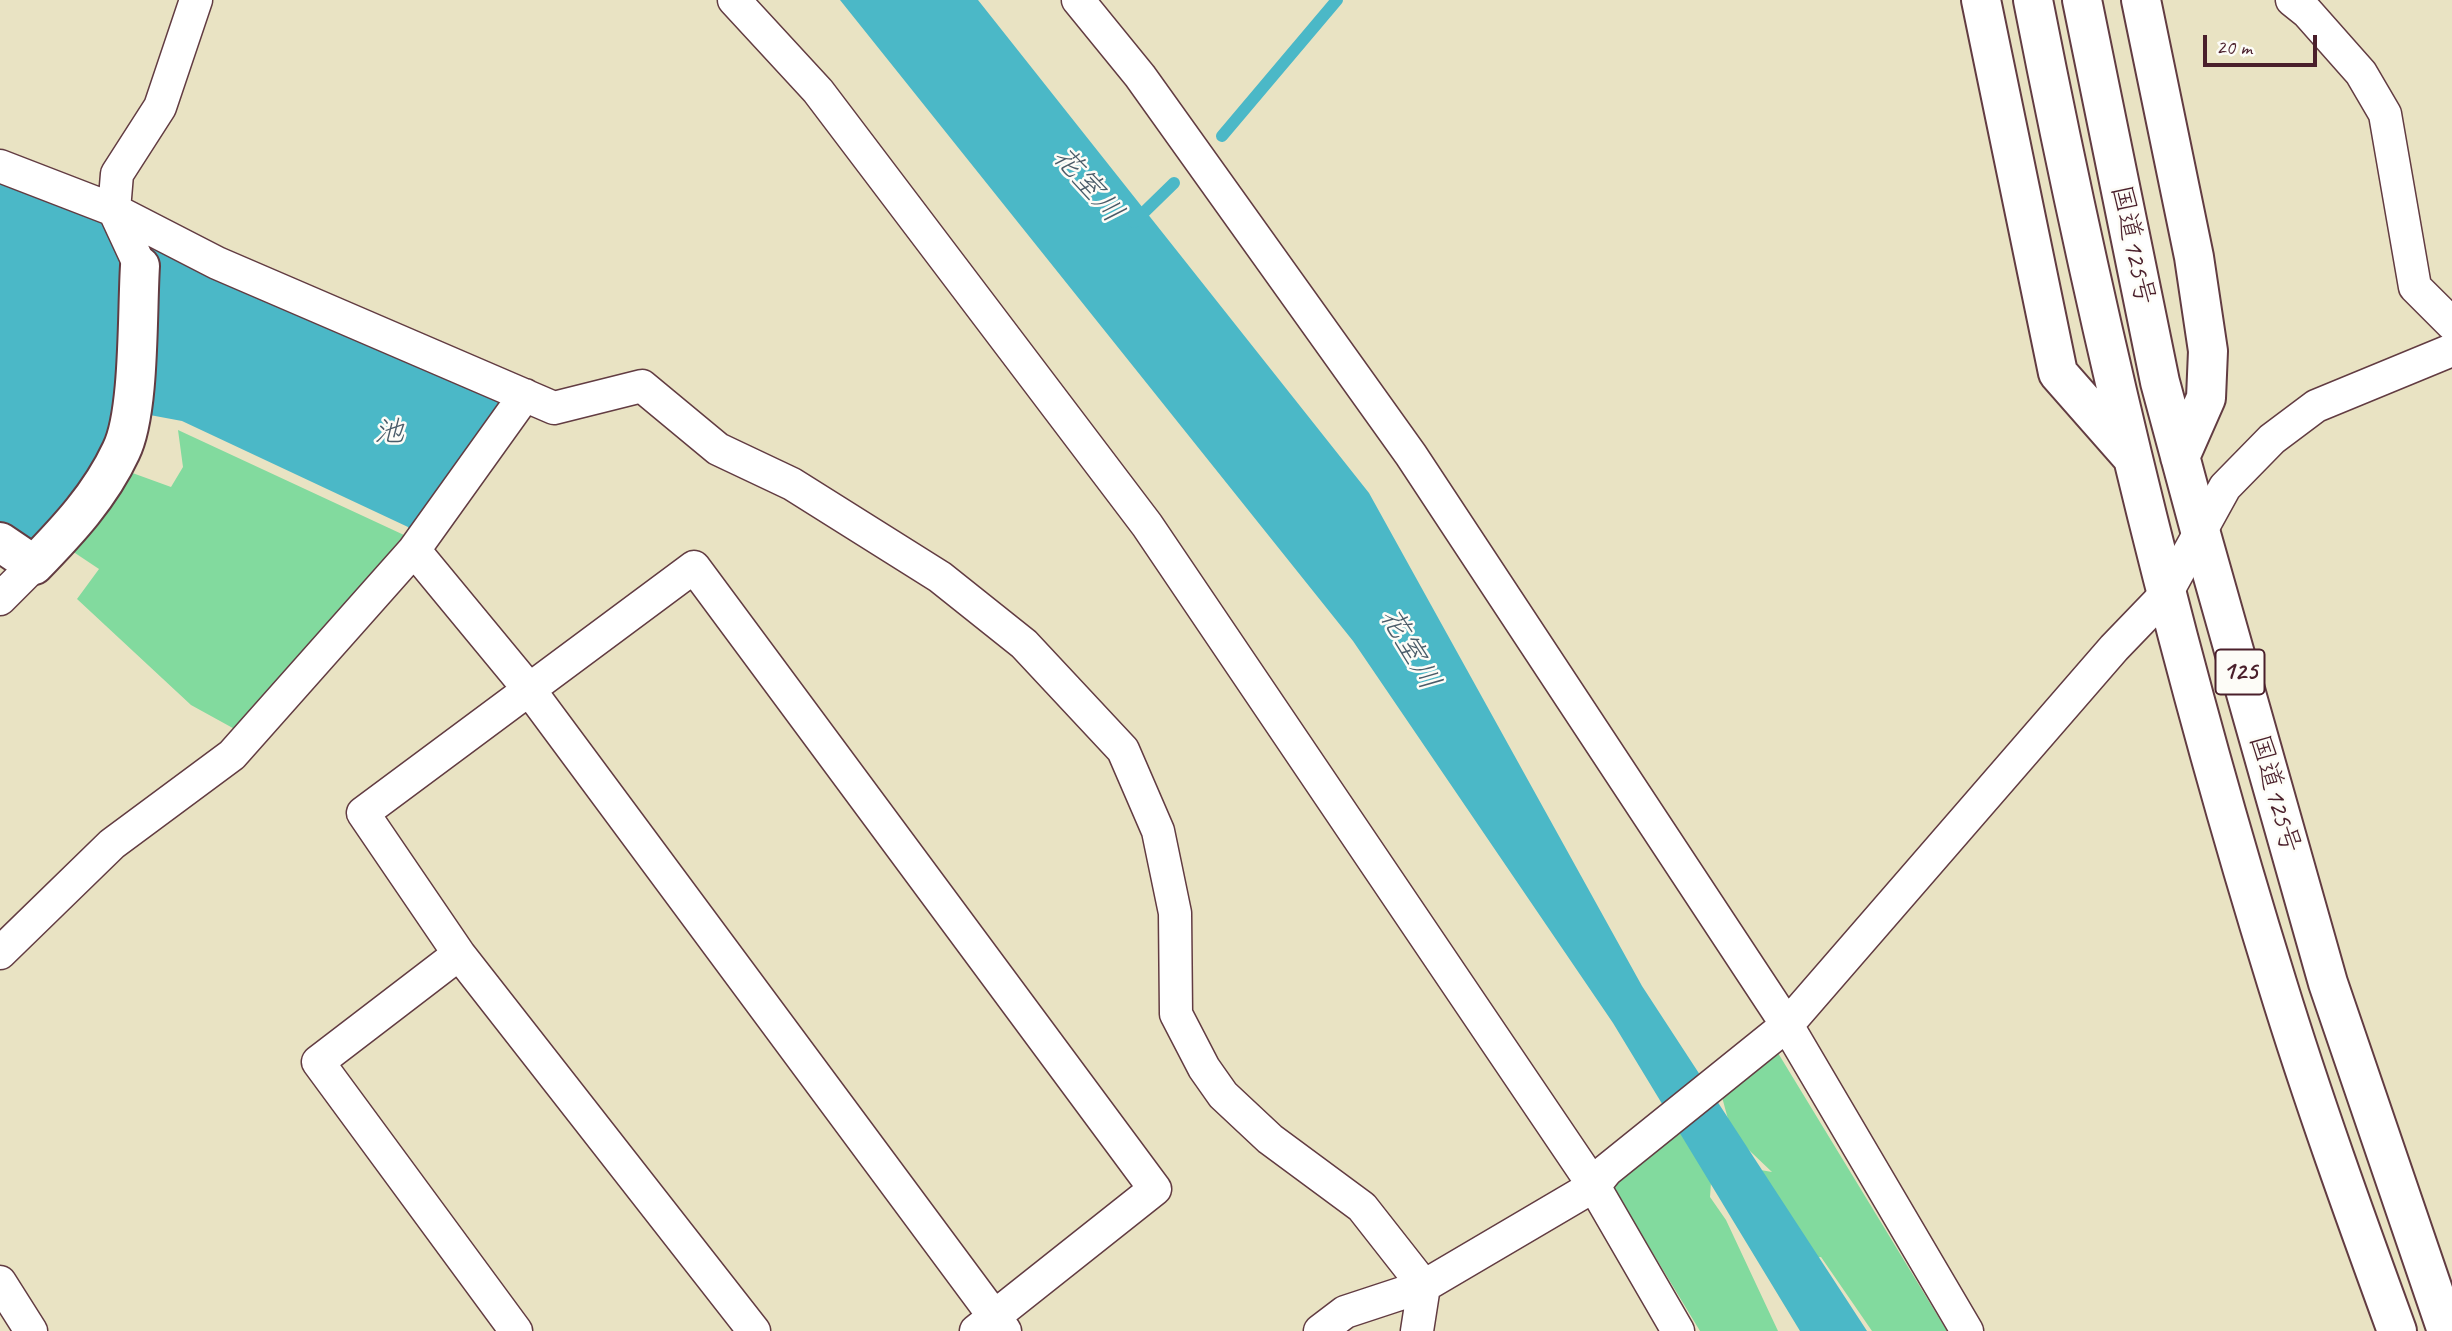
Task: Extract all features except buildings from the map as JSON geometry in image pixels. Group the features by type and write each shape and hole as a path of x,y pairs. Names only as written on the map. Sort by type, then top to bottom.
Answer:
{"main road":[{"path":"1980,0 2058,373 2132,458"},
{"name":"国道125号","path":"2033,0 2132,458 2166,594 2277,984 2397,1331"},
{"name":"国道125号","path":"2082,0 2160,382 2201,534 2328,983 2447,1331"},
{"path":"2141,0 2194,257 2208,351 2206,398 2180,457"},
{"path":"0,542 34,565 89,508 122,449 131,416 140,266"}],"street":[{"path":"140,266 114,210 117,174 160,107 196,0"},
{"path":"734,0 818,91 1147,525 1601,1178 1678,1331"},
{"path":"1078,0 1140,76 1411,455 1967,1331"},
{"path":"2292,0 2307,12 2361,73 2385,114 2415,287 2452,324"},
{"path":"0,166 114,210 217,263 554,408 642,386 718,449 792,484 940,577 1024,644 1124,750 1158,831 1175,913 1176,1014 1204,1068 1223,1095 1270,1139 1362,1207 1423,1286 1417,1331"},
{"path":"1320,1331 1345,1312 1423,1286 1601,1178 1777,1032 2114,648 2166,594 2225,487 2283,431 2316,407 2452,350"},
{"path":"0,953 112,844 232,755 414,550 524,396"},
{"path":"414,550 528,688 992,1326 1155,1189 694,567 528,688 363,813 459,954 754,1331"},
{"path":"0,600 34,565"},
{"path":"459,954 317,1062 516,1331"},
{"path":"0,1282 31,1331"}],"green space":[{"path":"178,430 404,535 240,732 191,705 77,599 99,569 66,547 116,467 171,487 183,467"},
{"path":"1778,1053 1947,1331 1872,1331 1821,1257 1802,1260 1749,1168 1772,1172 1732,1134 1722,1097"},
{"path":"1679,1129 1712,1167 1710,1197 1726,1220 1778,1331 1700,1331 1611,1184"}],"water":[{"name":"花室川","path":"840,0 978,0 1369,493 1642,986 1867,1331 1800,1331 1613,1023 1353,641"},
{"path":"0,176 108,219 131,265 113,446 33,556 0,533"},
{"name":"池","path":"131,228 513,399 411,540 408,527 182,421 139,413"}],"waterway":[{"path":"1222,136 1337,0"},
{"name":"花室川","path":"1134,222 1174,183"}]}
